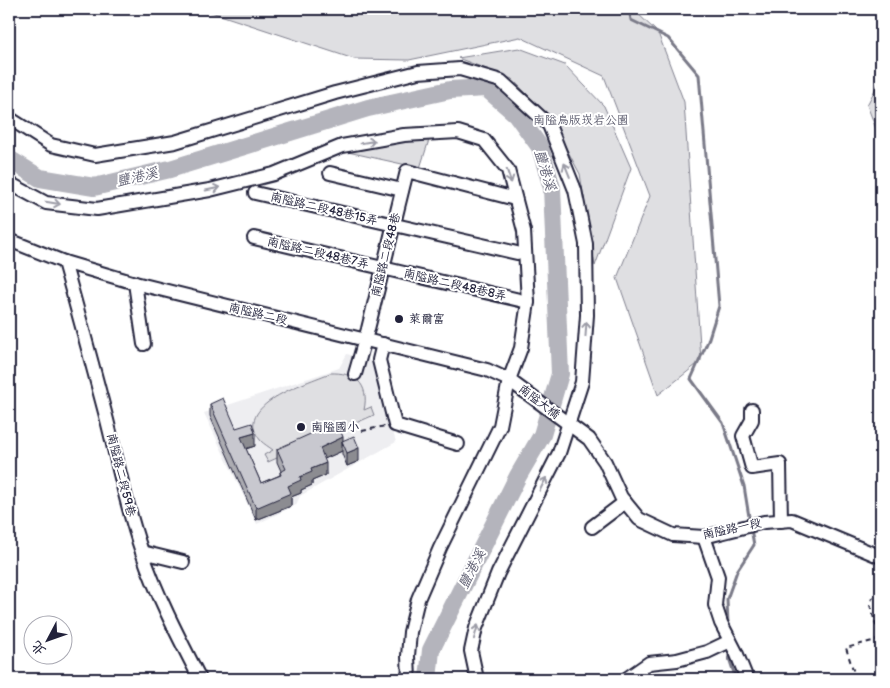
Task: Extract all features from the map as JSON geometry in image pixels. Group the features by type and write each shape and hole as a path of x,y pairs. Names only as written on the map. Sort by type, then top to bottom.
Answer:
{"street":[{"path":"9,118 51,145 95,155 176,142 335,93 418,72 460,69 501,80 549,125 575,190 586,244 587,315 582,382 559,453 498,573 476,628 471,652 477,679"},
{"path":"9,183 46,203 97,209 210,190 274,174 342,146 404,135 458,132 484,140 508,170 524,231 528,302 521,348 510,380 500,426 440,548 418,599 410,632 409,679"},
{"name":"南隘路二段48巷","path":"355,374 407,171 515,199"},
{"path":"330,173 402,190"},
{"name":"南隘路二段48巷15弄","path":"255,193 517,253"},
{"name":"南隘路二段48巷7弄","path":"254,238 382,268"},
{"name":"南隘路二段","path":"9,240 64,262 135,283 487,370 510,380"},
{"name":"南隘路二段59巷","path":"64,262 142,552 153,581 200,679"},
{"name":"南隘路二段48巷8弄","path":"382,268 528,302"},
{"path":"135,283 144,344"},
{"path":"383,344 379,360 395,425 458,444"},
{"name":"南隘大橋","path":"510,380 569,425"},
{"path":"752,410 752,420 743,436 752,468 780,464 781,520"},
{"name":"南隘路一段","path":"569,425 589,439 605,462 625,502 638,519 673,535 704,537 764,522 792,520 881,557"},
{"path":"592,527 625,502"},
{"path":"704,537 718,577 715,605 721,623 747,679"},
{"path":"142,552 183,562"},
{"path":"626,679 649,663 677,660 707,652 730,641"}],"path":[{"path":"362,431 395,425"},
{"path":"856,679 846,648 880,640 870,605 872,598 881,595"}],"shaded area":[{"name":"南隘國小","path":"347,354 371,361 396,442 300,496 296,505 257,524 204,413 339,368"}],"green space":[{"path":"202,9 633,9 658,33 684,102 701,361 658,395 617,278 650,196 604,76 520,37 409,60 354,59"},
{"name":"南隘烏版崁岩公園","path":"519,48 565,65 604,106 631,168 595,266 580,174 549,116 512,79 458,58"},
{"path":"881,81 881,142 867,105"},
{"path":"430,137 420,168 348,152 390,142"},
{"path":"330,373 339,373 353,377 358,381 365,393 364,410 371,407 374,415 268,462 264,455 273,450 261,441 254,428 255,417 263,406 275,397"}],"building":[{"path":"223,398 236,428 252,423 255,433 241,437 261,483 281,475 280,472 286,469 277,449 337,422 343,437 320,448 326,463 311,469 312,472 300,477 301,480 288,486 291,493 256,508 210,404"},
{"path":"354,436 359,448 347,453 342,441"}],"waterway":[{"path":"629,9 631,20 668,38 699,75 719,306 708,341 691,379 723,423 744,486 750,523"},
{"name":"鹽港溪","path":"9,159 40,178 94,187 170,169 368,108 450,90 486,88 516,114 540,147 552,188 560,374 542,435 518,476 431,650 428,679"},
{"path":"728,626 727,599 737,571 754,545 751,529"},
{"path":"728,647 729,658 736,679"}],"place":[{"name":"萊爾富","path":"399,319"},
{"name":"南隘國小","path":"301,427"}]}
